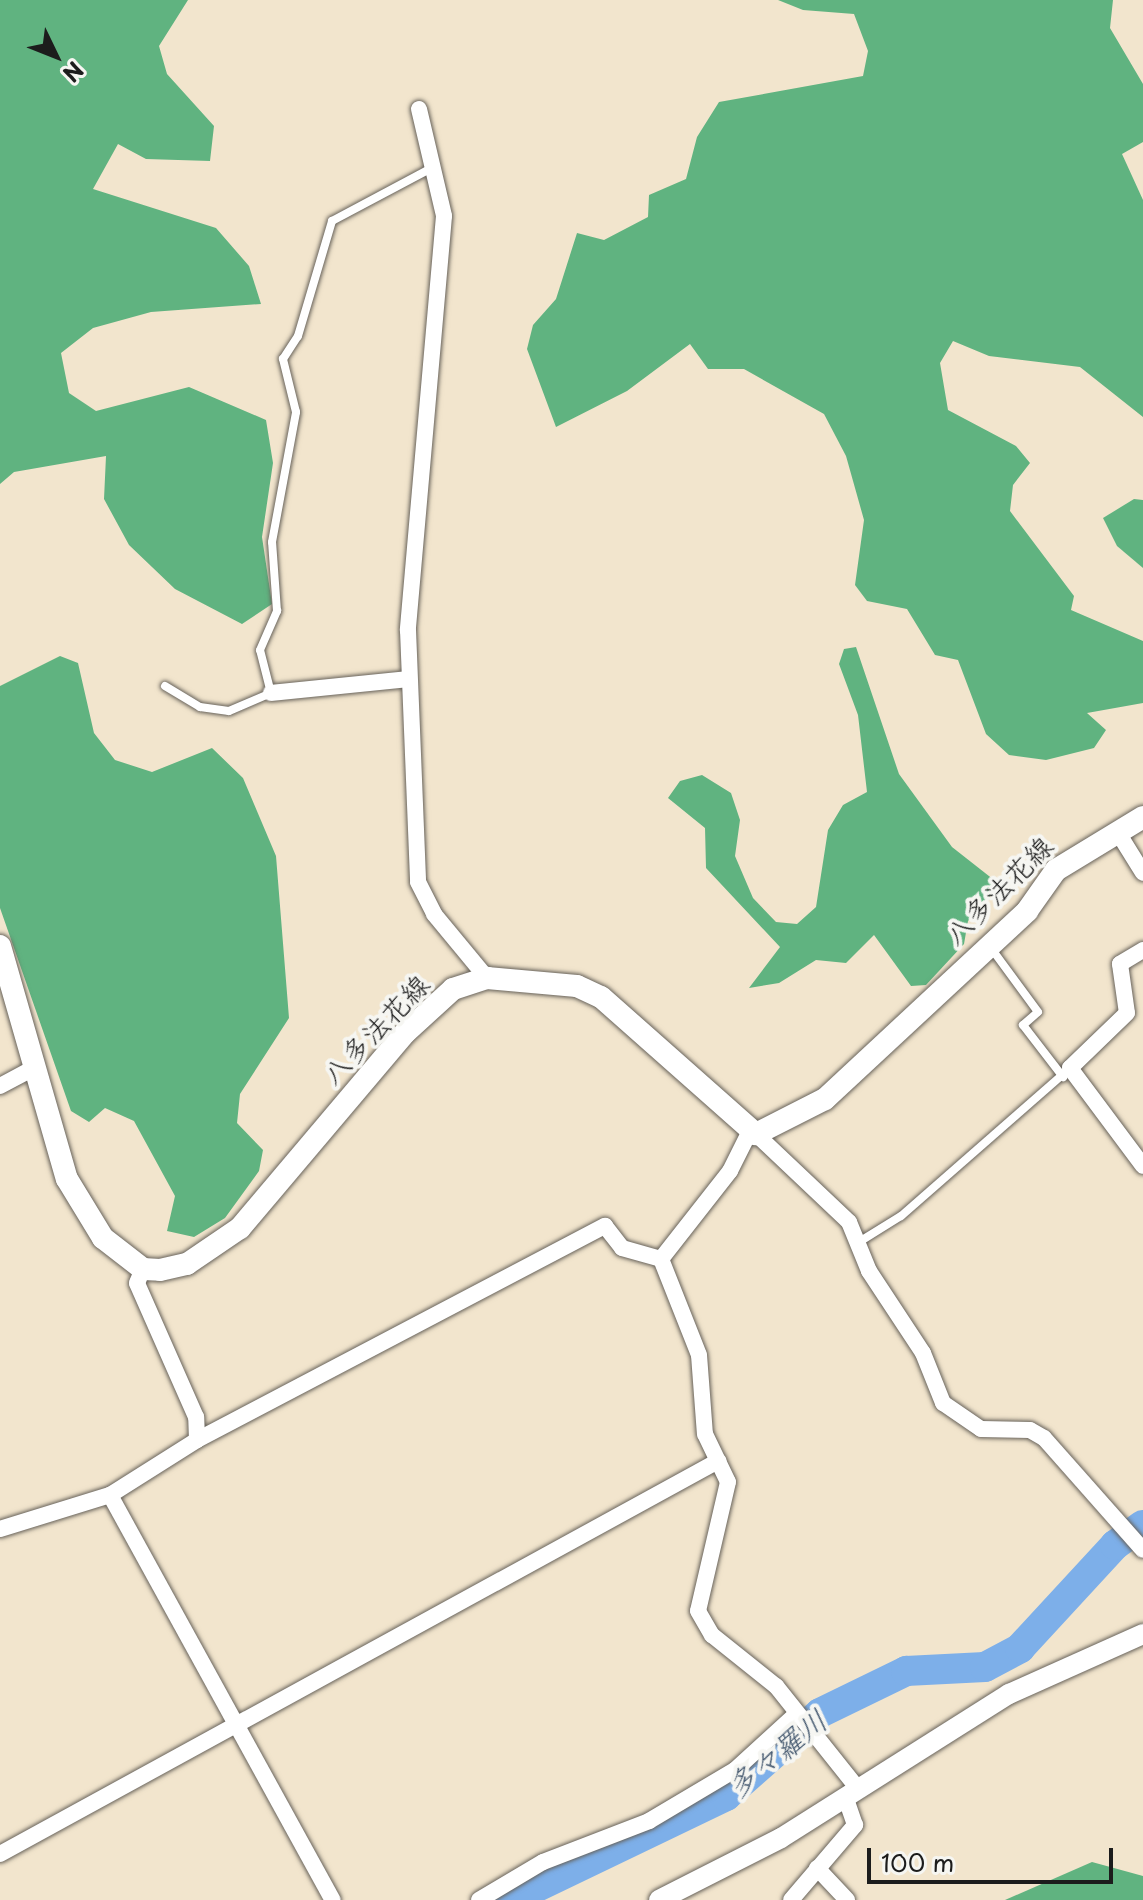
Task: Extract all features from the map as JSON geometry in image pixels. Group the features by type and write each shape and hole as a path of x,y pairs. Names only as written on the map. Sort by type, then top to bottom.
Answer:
{"main road":[{"name":"八多法花線","path":"143,1269 187,1264 240,1228 405,1033 453,989 487,978 577,986 625,1012 752,1133 825,1099 1027,911 1056,870 1143,817"},
{"path":"0,946 34,1068 79,1202 103,1238 143,1269"}],"street":[{"path":"419,109 430,169 444,216 408,679 418,882 434,914 487,978"},
{"path":"271,693 408,679"},
{"path":"1117,831 1143,873"},
{"path":"1143,950 1120,964 1127,1013 1066,1072 1143,1166"},
{"path":"0,1086 34,1068"},
{"path":"661,1259 730,1171 752,1133 809,1177 859,1242 923,1353 943,1403 981,1429 1044,1438 1078,1485 1126,1528 1140,1546"},
{"path":"0,1529 110,1495 197,1440 605,1226 622,1248 661,1259"},
{"path":"661,1259 699,1355 705,1434 728,1482 698,1611 712,1635 761,1670 853,1794 855,1825 791,1900"},
{"path":"143,1269 137,1283 196,1417 197,1440"},
{"path":"0,1854 718,1461"},
{"path":"110,1495 333,1900"},
{"path":"659,1900 853,1794 1009,1694 1143,1634"},
{"path":"479,1900 543,1862 663,1813 735,1770 802,1722"},
{"path":"817,1868 847,1900"}],"lane":[{"path":"165,686 200,707 229,711 271,693 260,650 277,611 272,542 296,412 283,359 298,336 332,221 430,169"},
{"path":"859,1242 901,1216 1066,1072 1023,1025 1038,1012 989,944"}],"green space":[{"path":"0,0 188,0 159,46 167,74 214,126 210,161 146,159 118,144 93,189 216,228 249,266 261,304 151,312 93,328 61,353 69,393 96,411 189,387 266,420 273,463 262,537 272,604 242,624 175,589 129,545 104,499 106,456 14,472 0,484"},
{"path":"778,0 1113,0 1110,28 1143,84 1143,142 1122,154 1143,200 1143,417 1080,367 989,356 953,341 940,363 948,410 1016,446 1030,463 1013,485 1010,511 1074,596 1071,610 1143,641 1143,703 1087,713 1106,730 1094,748 1046,760 1009,755 986,734 958,660 935,655 907,609 867,601 855,585 864,520 846,456 824,414 744,369 708,369 690,344 627,391 556,427 527,349 533,325 556,299 577,233 604,240 648,217 649,195 686,179 697,137 719,102 863,76 868,51 854,14 803,10"},
{"path":"1134,499 1143,500 1143,568 1117,546 1103,518"},
{"path":"856,647 899,774 952,847 994,880 990,896 968,921 964,944 926,985 911,986 874,935 846,963 816,960 779,983 749,988 780,947 706,868 705,828 668,798 680,781 702,775 731,793 740,820 735,856 753,898 776,922 797,924 816,907 828,830 843,805 867,792 858,715 839,664 844,649"},
{"path":"60,656 78,663 94,733 115,760 152,772 212,748 243,778 276,856 289,1018 240,1094 237,1123 263,1150 259,1171 225,1218 194,1237 167,1231 175,1196 134,1121 105,1108 89,1122 71,1111 0,908 0,686"},
{"path":"1092,1862 1143,1876 1143,1900 1005,1900"}],"waterway":[{"name":"多々羅川","path":"510,1900 726,1796 820,1713 906,1671 985,1667 1020,1648 1115,1545 1143,1525"}]}
